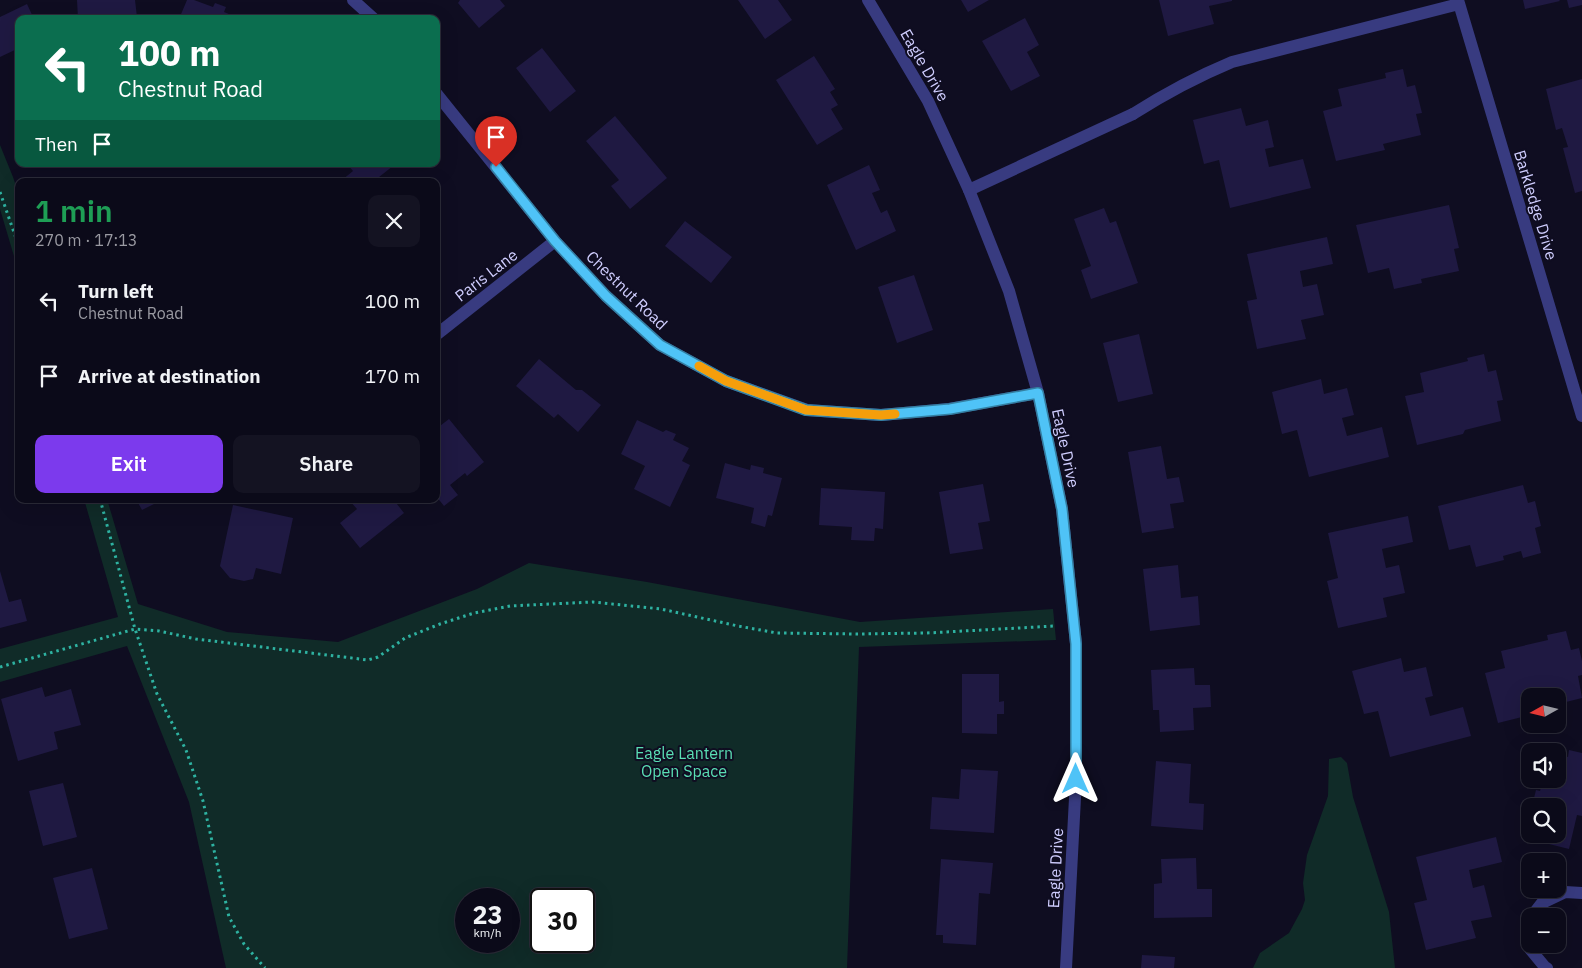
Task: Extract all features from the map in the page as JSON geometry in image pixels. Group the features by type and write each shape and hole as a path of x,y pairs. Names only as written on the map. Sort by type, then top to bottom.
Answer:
{"street":[{"path":"353,0 370,15"},
{"name":"Eagle Drive","path":"868,0 928,101 969,190 1009,291 1038,393 1062,509 1076,644 1076,779 1066,968"},
{"name":"Barkledge Drive","path":"969,190 1133,114 1177,87 1232,62 1458,2 1582,416"},
{"name":"Chestnut Road","path":"440,98 555,241 606,296 660,345 726,381 806,410 881,415 950,409 1038,393"},
{"name":"Paris Lane","path":"440,333 555,241"},
{"path":"1538,908 1542,903 1565,892 1582,893"},
{"path":"1533,953 1547,968"}],"path":[{"path":"0,192 15,235"},
{"path":"101,503 134,629 158,694 186,750 203,801 228,917 244,944 264,968"},
{"path":"0,667 134,629 159,631 196,639 368,660 378,657 405,638 474,613 510,606 593,602 661,610 777,633 927,633 1074,625"}],"green space":[{"path":"0,145 15,183 15,260 0,209"},
{"name":"Eagle Lantern Open Space","path":"85,503 108,503 138,604 227,632 338,642 477,589 529,563 647,582 860,622 1053,609 1056,640 859,647 847,968 226,968 189,802 127,646 0,682 0,649 118,617"},
{"path":"1341,757 1347,763 1353,797 1389,912 1395,968 1253,968 1260,953 1289,933 1302,909 1305,900 1303,883 1307,855 1328,796 1329,759"}],"building":[{"path":"77,0 135,0 137,15 78,15"},
{"path":"187,0 194,0 213,7 215,3 226,7 224,12 231,15 181,15"},
{"path":"460,0 500,0 505,6 479,28 458,3"},
{"path":"738,0 778,0 792,20 765,39"},
{"path":"961,0 989,0 968,12"},
{"path":"1159,0 1232,1 1209,6 1214,24 1168,36"},
{"path":"1523,0 1559,0 1560,1 1525,9"},
{"path":"1567,0 1582,0 1582,5 1569,8"},
{"path":"27,4 32,15 15,15 15,50 0,57 0,17"},
{"path":"1025,18 1039,45 1027,52 1040,76 1011,91 982,41"},
{"path":"542,48 576,91 550,112 516,68"},
{"path":"814,56 835,89 830,92 838,105 831,109 843,129 817,145 776,80"},
{"path":"1403,69 1407,87 1415,85 1422,113 1416,114 1421,135 1383,144 1385,150 1336,161 1323,111 1342,106 1338,89 1386,78 1385,73"},
{"path":"1582,79 1582,191 1575,193 1563,148 1568,147 1562,128 1556,130 1546,89"},
{"path":"1241,108 1246,126 1268,120 1274,147 1265,149 1269,167 1303,159 1311,188 1230,208 1219,160 1204,164 1193,120"},
{"path":"615,116 667,178 630,209 611,186 619,180 586,141"},
{"path":"869,165 880,190 872,193 881,213 887,210 896,231 856,250 827,185"},
{"path":"350,167 392,167 378,178 344,178 353,171"},
{"path":"1449,205 1459,248 1454,249 1459,271 1421,279 1422,283 1394,289 1389,268 1368,273 1356,225"},
{"path":"1104,208 1110,223 1116,221 1138,283 1091,299 1081,270 1091,266 1074,219"},
{"path":"685,221 732,257 711,283 665,246"},
{"path":"1327,237 1333,264 1300,271 1303,287 1317,284 1324,315 1301,320 1306,339 1257,349 1247,301 1257,299 1247,254"},
{"path":"914,275 933,330 897,343 878,287"},
{"path":"1139,334 1153,394 1118,402 1103,343"},
{"path":"1484,354 1488,372 1496,370 1503,400 1497,401 1501,421 1465,430 1463,434 1417,445 1405,396 1424,392 1420,373 1468,361 1467,358"},
{"path":"539,359 576,390 582,390 601,405 578,432 558,414 554,418 516,386"},
{"path":"1321,379 1324,394 1347,388 1354,415 1342,418 1347,436 1382,427 1389,457 1309,477 1297,430 1282,434 1272,392"},
{"path":"449,419 484,462 467,476 465,473 450,485 458,495 444,506 440,501 440,426"},
{"path":"637,420 663,432 666,430 676,434 673,440 689,448 682,461 690,465 670,507 634,489 645,466 621,454"},
{"path":"1161,446 1167,479 1179,477 1184,502 1170,504 1174,528 1142,533 1128,452"},
{"path":"725,463 750,470 751,465 764,468 763,473 782,478 772,516 768,515 765,527 751,523 754,508 716,498"},
{"path":"983,484 990,521 978,523 983,549 950,554 939,492"},
{"path":"1523,485 1528,503 1535,501 1541,526 1535,528 1541,553 1523,558 1521,551 1503,556 1504,560 1476,567 1470,545 1449,550 1438,506"},
{"path":"821,488 885,492 883,529 875,528 874,541 851,540 852,527 819,525"},
{"path":"138,503 156,503 142,510"},
{"path":"352,503 396,503 404,513 360,548 340,523 357,509"},
{"path":"233,505 293,518 281,574 256,568 253,579 244,581 230,578 220,566"},
{"path":"1408,516 1413,542 1382,549 1386,568 1399,565 1405,593 1383,598 1387,617 1338,628 1327,581 1338,578 1328,533"},
{"path":"1178,565 1181,598 1198,596 1200,625 1150,631 1143,569"},
{"path":"0,571 9,602 21,599 27,621 0,628"},
{"path":"1566,631 1571,650 1579,648 1582,661 1582,675 1578,676 1582,698 1566,702 1566,688 1521,688 1521,717 1498,723 1485,673 1505,668 1501,651 1548,640 1547,635"},
{"path":"1401,658 1404,672 1426,667 1433,696 1425,698 1430,716 1463,707 1471,736 1390,757 1378,711 1364,714 1352,671"},
{"path":"1194,668 1195,685 1210,685 1211,707 1193,708 1194,730 1160,732 1159,710 1153,710 1151,670"},
{"path":"962,674 999,674 999,702 1004,701 1004,714 997,714 997,734 962,733"},
{"path":"42,687 45,697 71,689 81,725 54,732 58,749 18,761 1,699"},
{"path":"1569,750 1582,753 1582,816 1577,815 1569,849 1545,843 1566,843 1566,798 1534,798 1536,790 1540,791 1541,788 1566,788 1566,756 1568,757"},
{"path":"1156,761 1191,764 1189,803 1204,804 1203,830 1151,826"},
{"path":"961,769 998,771 994,833 930,829 932,797 959,799"},
{"path":"63,783 77,837 43,846 29,791"},
{"path":"1496,837 1502,862 1469,870 1473,888 1484,885 1492,917 1471,921 1476,938 1426,950 1414,903 1427,900 1416,857"},
{"path":"1196,858 1197,889 1212,889 1212,917 1154,918 1154,884 1162,883 1161,859"},
{"path":"941,859 993,863 990,894 979,893 976,945 943,943 943,935 936,935"},
{"path":"92,868 108,929 69,939 53,878"},
{"path":"1142,955 1175,957 1174,968 1141,968"}],"slow traffic":[{"path":"699,366 726,381 806,410 881,415 895,414"}],"route":[{"path":"496,167 555,241 606,296 660,345 726,381 806,410 881,415 950,409 1038,393 1062,509 1076,644 1076,779"}]}
